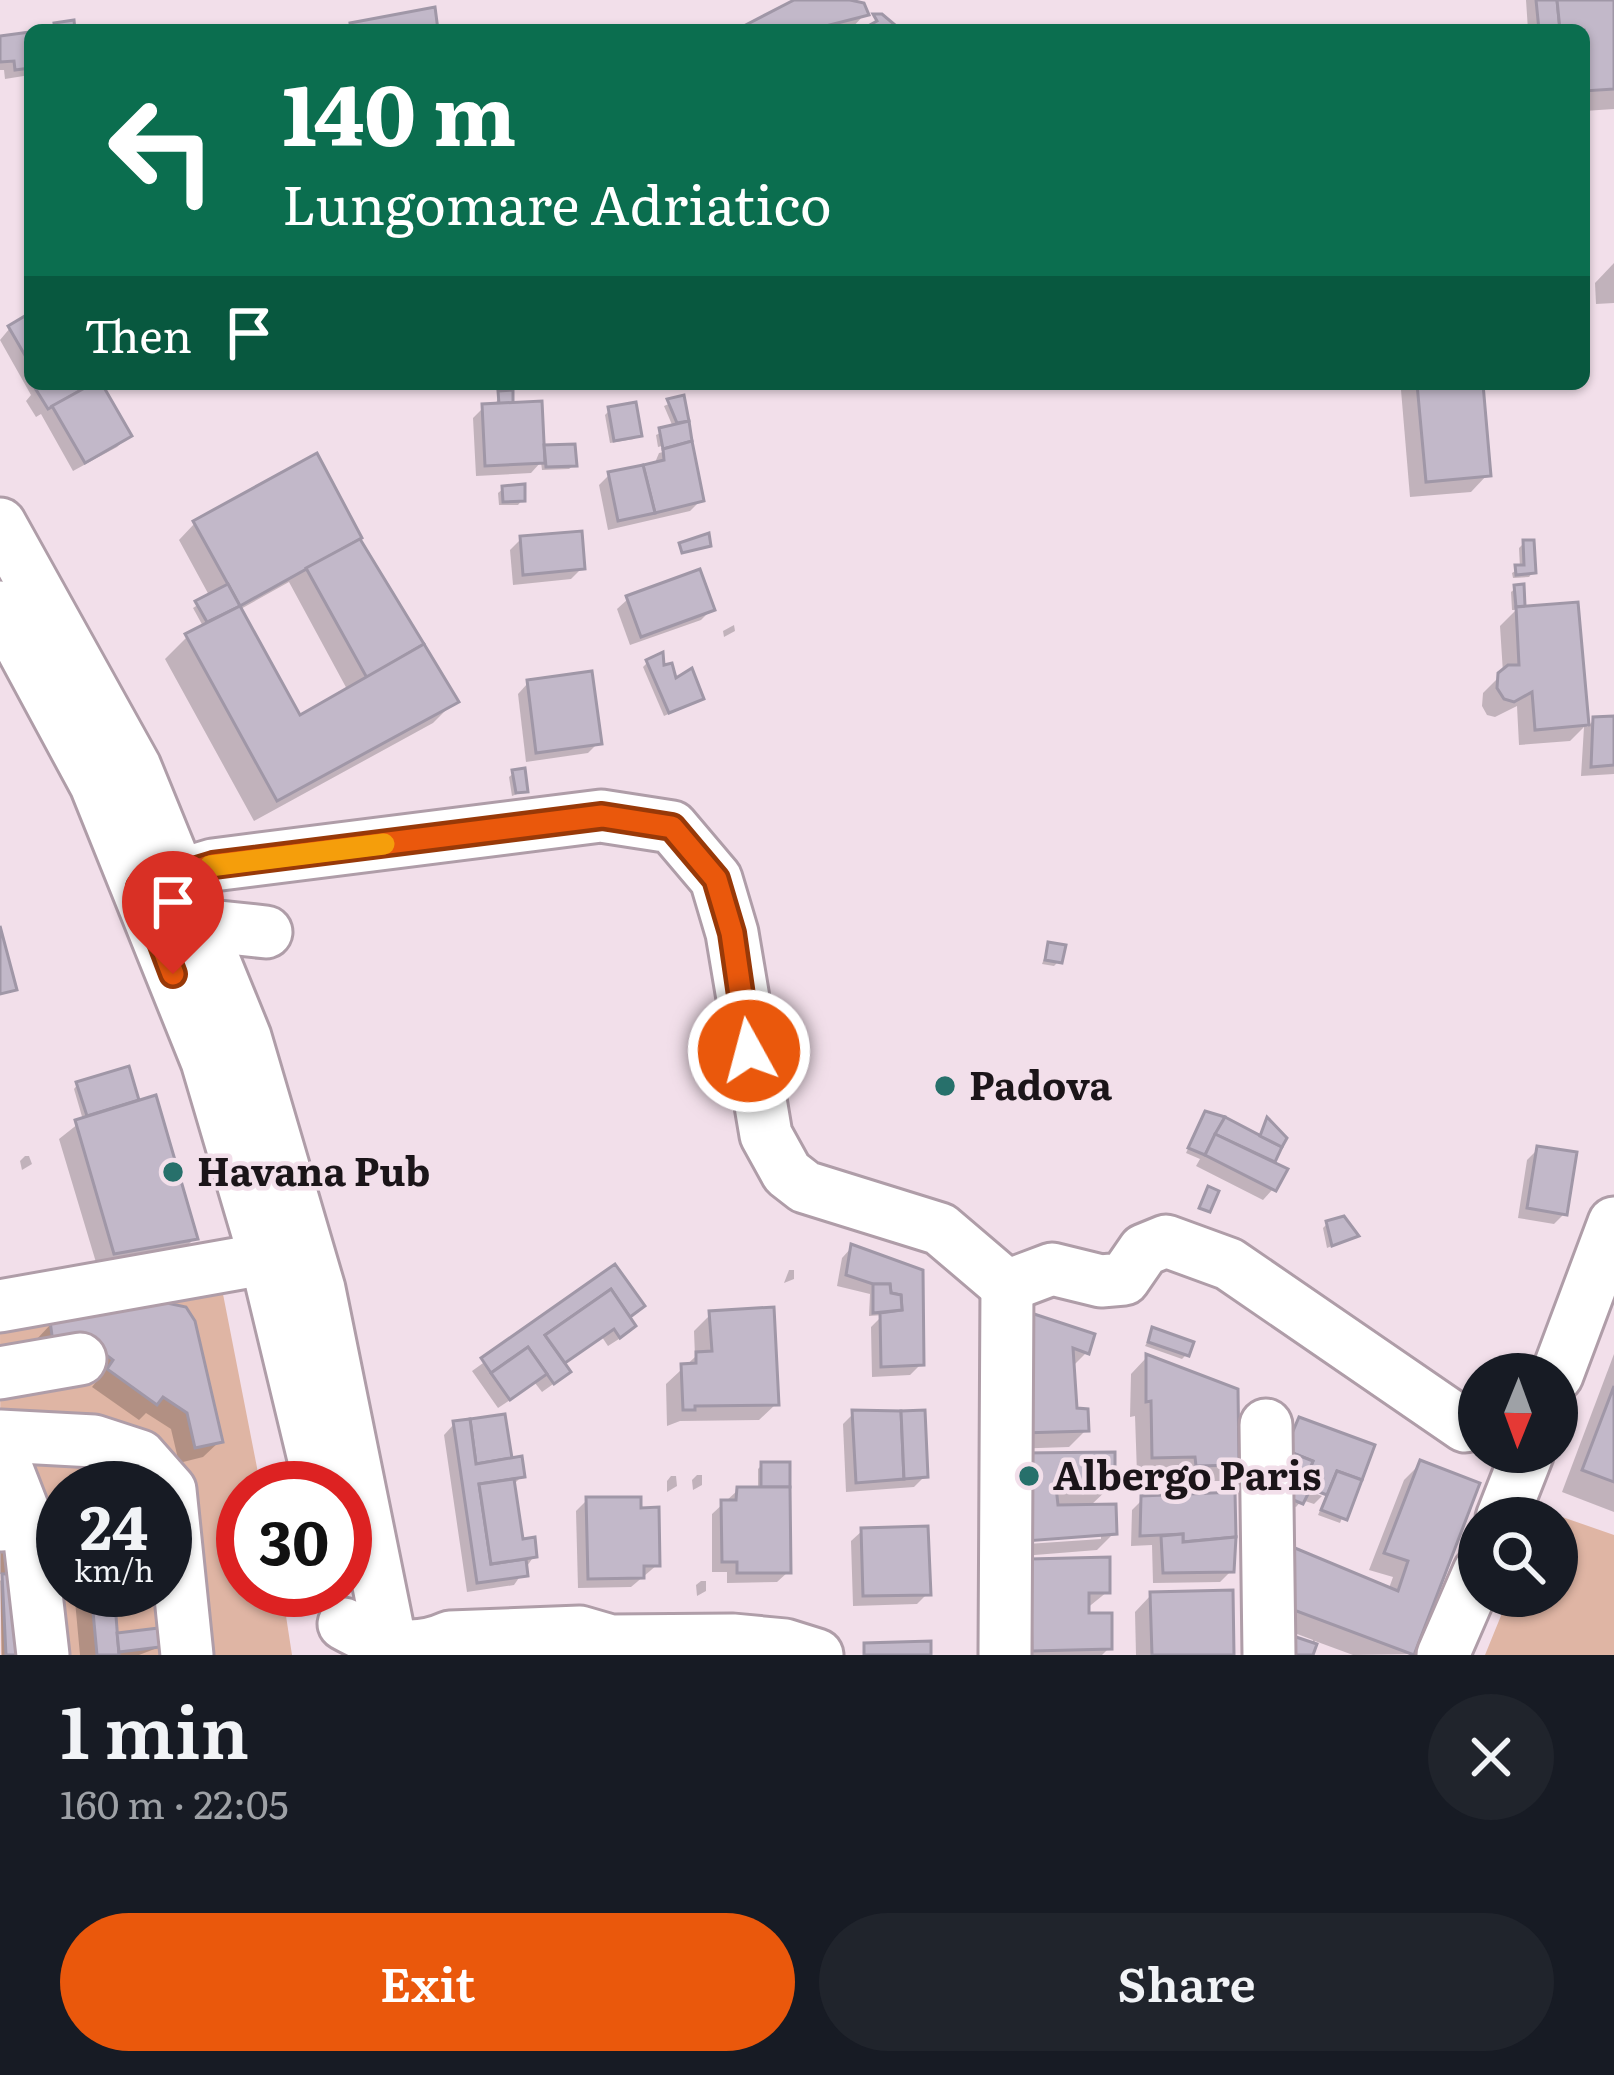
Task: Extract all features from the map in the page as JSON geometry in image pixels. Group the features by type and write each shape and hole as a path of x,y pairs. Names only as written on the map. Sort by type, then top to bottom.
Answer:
{"street":[{"path":"0,524 135,767 207,1061 289,1258 318,1461"},
{"path":"0,607 96,785 159,880 200,926 245,1037 364,1635 440,1644 450,1637 580,1632 610,1641 768,1643 818,1655"},
{"path":"159,880 213,865 602,816 672,827 716,879 732,933 766,1135 787,1173 805,1186 940,1229 1007,1286 1005,1655"},
{"path":"200,926 266,932"},
{"path":"1565,1353 1614,1223"},
{"path":"1007,1286 1052,1269 1101,1281 1124,1279 1144,1250 1166,1241 1229,1264 1458,1421"},
{"path":"0,1306 289,1258"},
{"path":"0,1373 80,1359"},
{"path":"1266,1425 1269,1655"},
{"path":"0,1436 94,1441 140,1456 170,1490 188,1655"},
{"path":"0,1451 43,1655"},
{"path":"1443,1655 1459,1617"}],"shaded area":[{"path":"222,1289 256,1461 216,1461 216,1617 286,1617 292,1655 1,1655 0,1325"},
{"path":"1578,1522 1614,1535 1614,1655 1485,1655 1500,1617 1578,1617"}],"building":[{"path":"794,0 850,0 864,3 869,15 834,24 748,24"},
{"path":"1536,0 1557,0 1559,24 1538,24"},
{"path":"1557,0 1614,0 1614,89 1590,91 1590,24 1559,24"},
{"path":"435,7 437,24 350,24"},
{"path":"873,14 882,14 894,24 872,24 877,21"},
{"path":"24,33 24,69 15,70 14,61 0,62 0,36"},
{"path":"24,317 24,354 8,326"},
{"path":"36,390 81,390 48,409"},
{"path":"81,390 105,390 132,436 85,463 52,406"},
{"path":"513,390 513,403 499,404 498,391"},
{"path":"1418,390 1484,390 1491,476 1426,482"},
{"path":"684,395 689,421 677,423 667,399"},
{"path":"542,401 545,463 485,466 482,404"},
{"path":"636,402 642,436 614,441 608,407"},
{"path":"689,421 692,441 663,449 659,428"},
{"path":"692,441 704,501 655,513 643,465 664,460 663,449"},
{"path":"575,444 577,466 546,467 544,445"},
{"path":"317,453 362,538 240,606 193,521"},
{"path":"643,465 655,513 618,521 608,472"},
{"path":"525,484 525,501 503,502 502,486"},
{"path":"582,531 585,569 523,575 520,536"},
{"path":"709,533 711,546 682,553 679,543"},
{"path":"360,539 424,644 367,678 306,568"},
{"path":"1523,540 1534,540 1536,573 1516,575 1515,565 1524,565"},
{"path":"700,569 715,610 641,637 626,596"},
{"path":"228,584 240,606 207,622 195,601"},
{"path":"1524,584 1525,606 1516,607 1514,585"},
{"path":"1578,602 1589,725 1535,730 1532,692 1514,702 1504,699 1497,688 1498,673 1508,665 1519,665 1516,607"},
{"path":"240,606 300,715 424,644 459,702 277,801 185,634"},
{"path":"663,652 664,665 672,663 676,678 692,668 704,699 669,713 646,660"},
{"path":"592,671 602,744 536,753 527,680"},
{"path":"1614,716 1614,765 1591,767 1593,717"},
{"path":"525,768 528,792 516,793 512,770"},
{"path":"0,926 17,990 0,994"},
{"path":"1048,942 1066,945 1062,963 1045,960"},
{"path":"129,1066 139,1100 87,1116 76,1082"},
{"path":"156,1095 198,1239 114,1254 75,1120"},
{"path":"1205,1111 1225,1117 1205,1155 1188,1148"},
{"path":"1225,1117 1282,1147 1275,1162 1215,1134"},
{"path":"1267,1117 1287,1138 1282,1147 1260,1136"},
{"path":"1215,1134 1288,1169 1276,1191 1205,1155"},
{"path":"1537,1146 1577,1152 1567,1215 1527,1208"},
{"path":"1208,1186 1219,1191 1210,1212 1199,1208"},
{"path":"1344,1216 1359,1236 1332,1246 1326,1221"},
{"path":"851,1244 923,1270 924,1365 881,1367 880,1313 902,1310 901,1295 891,1293 890,1284 846,1275"},
{"path":"615,1264 645,1306 630,1317 611,1289 545,1335 571,1372 554,1384 528,1347 491,1373 481,1358"},
{"path":"873,1284 890,1284 891,1293 901,1295 902,1310 873,1313"},
{"path":"611,1289 636,1326 620,1338 614,1329 565,1363 545,1335"},
{"path":"167,1303 186,1307 195,1321 223,1442 195,1448 187,1413 163,1397 157,1405 107,1369 113,1360 92,1344 54,1350 50,1321"},
{"path":"774,1307 779,1405 683,1410 681,1364 696,1363 696,1352 712,1351 709,1311"},
{"path":"1031,1313 1095,1334 1089,1354 1073,1348 1077,1408 1088,1409 1089,1431 1022,1433"},
{"path":"1152,1327 1194,1342 1189,1356 1148,1342"},
{"path":"528,1347 547,1374 510,1400 491,1373"},
{"path":"1146,1354 1238,1389 1239,1465 1196,1466 1195,1457 1152,1458"},
{"path":"1614,1386 1614,1482 1582,1470"},
{"path":"852,1410 901,1411 904,1479 856,1483"},
{"path":"925,1410 928,1477 904,1479 901,1411"},
{"path":"505,1414 512,1458 476,1464 470,1419"},
{"path":"1299,1417 1375,1445 1362,1480 1337,1471 1327,1495 1303,1486 1313,1461 1285,1450"},
{"path":"470,1419 476,1464 522,1456 525,1477 479,1484 491,1564 526,1559 528,1576 477,1583 453,1421"},
{"path":"1285,1450 1313,1461 1303,1486 1311,1488 1303,1504 1279,1494"},
{"path":"1115,1452 1115,1486 1056,1487 1058,1505 1116,1504 1117,1534 1026,1541 1023,1453"},
{"path":"1420,1460 1480,1483 1475,1497 1458,1497 1458,1540 1414,1655 1283,1606 1282,1583 1295,1548 1398,1591 1408,1561 1384,1553"},
{"path":"761,1462 790,1462 790,1487 761,1487"},
{"path":"1337,1471 1362,1480 1347,1520 1321,1510"},
{"path":"514,1479 523,1539 535,1537 537,1557 491,1564 479,1484"},
{"path":"737,1487 790,1487 791,1573 737,1573 737,1562 722,1562 721,1500 736,1500"},
{"path":"1235,1492 1236,1537 1183,1542 1183,1534 1140,1536 1141,1496"},
{"path":"586,1497 641,1497 641,1508 659,1507 660,1566 644,1566 644,1578 588,1579"},
{"path":"928,1526 931,1595 863,1596 861,1528"},
{"path":"1183,1534 1183,1542 1236,1537 1234,1572 1163,1573 1161,1536"},
{"path":"1110,1557 1110,1593 1089,1593 1089,1613 1112,1613 1112,1649 1032,1651 1030,1559"},
{"path":"31,1573 35,1655 6,1655 2,1574"},
{"path":"1233,1590 1234,1655 1152,1655 1150,1592"},
{"path":"93,1617 116,1617 119,1655 97,1655"},
{"path":"167,1627 168,1646 119,1652 117,1633"},
{"path":"1281,1632 1317,1644 1313,1655 1282,1655"},
{"path":"931,1641 931,1655 864,1655 864,1643"}],"slow traffic":[{"path":"210,866 384,844"}],"place":[{"name":"Padova","path":"945,1086"},
{"name":"Havana Pub","path":"173,1172"},
{"name":"Albergo Paris","path":"1029,1476"}],"route":[{"path":"173,974 140,887 178,873 602,816 672,827 716,879 732,933 749,1051"}]}
